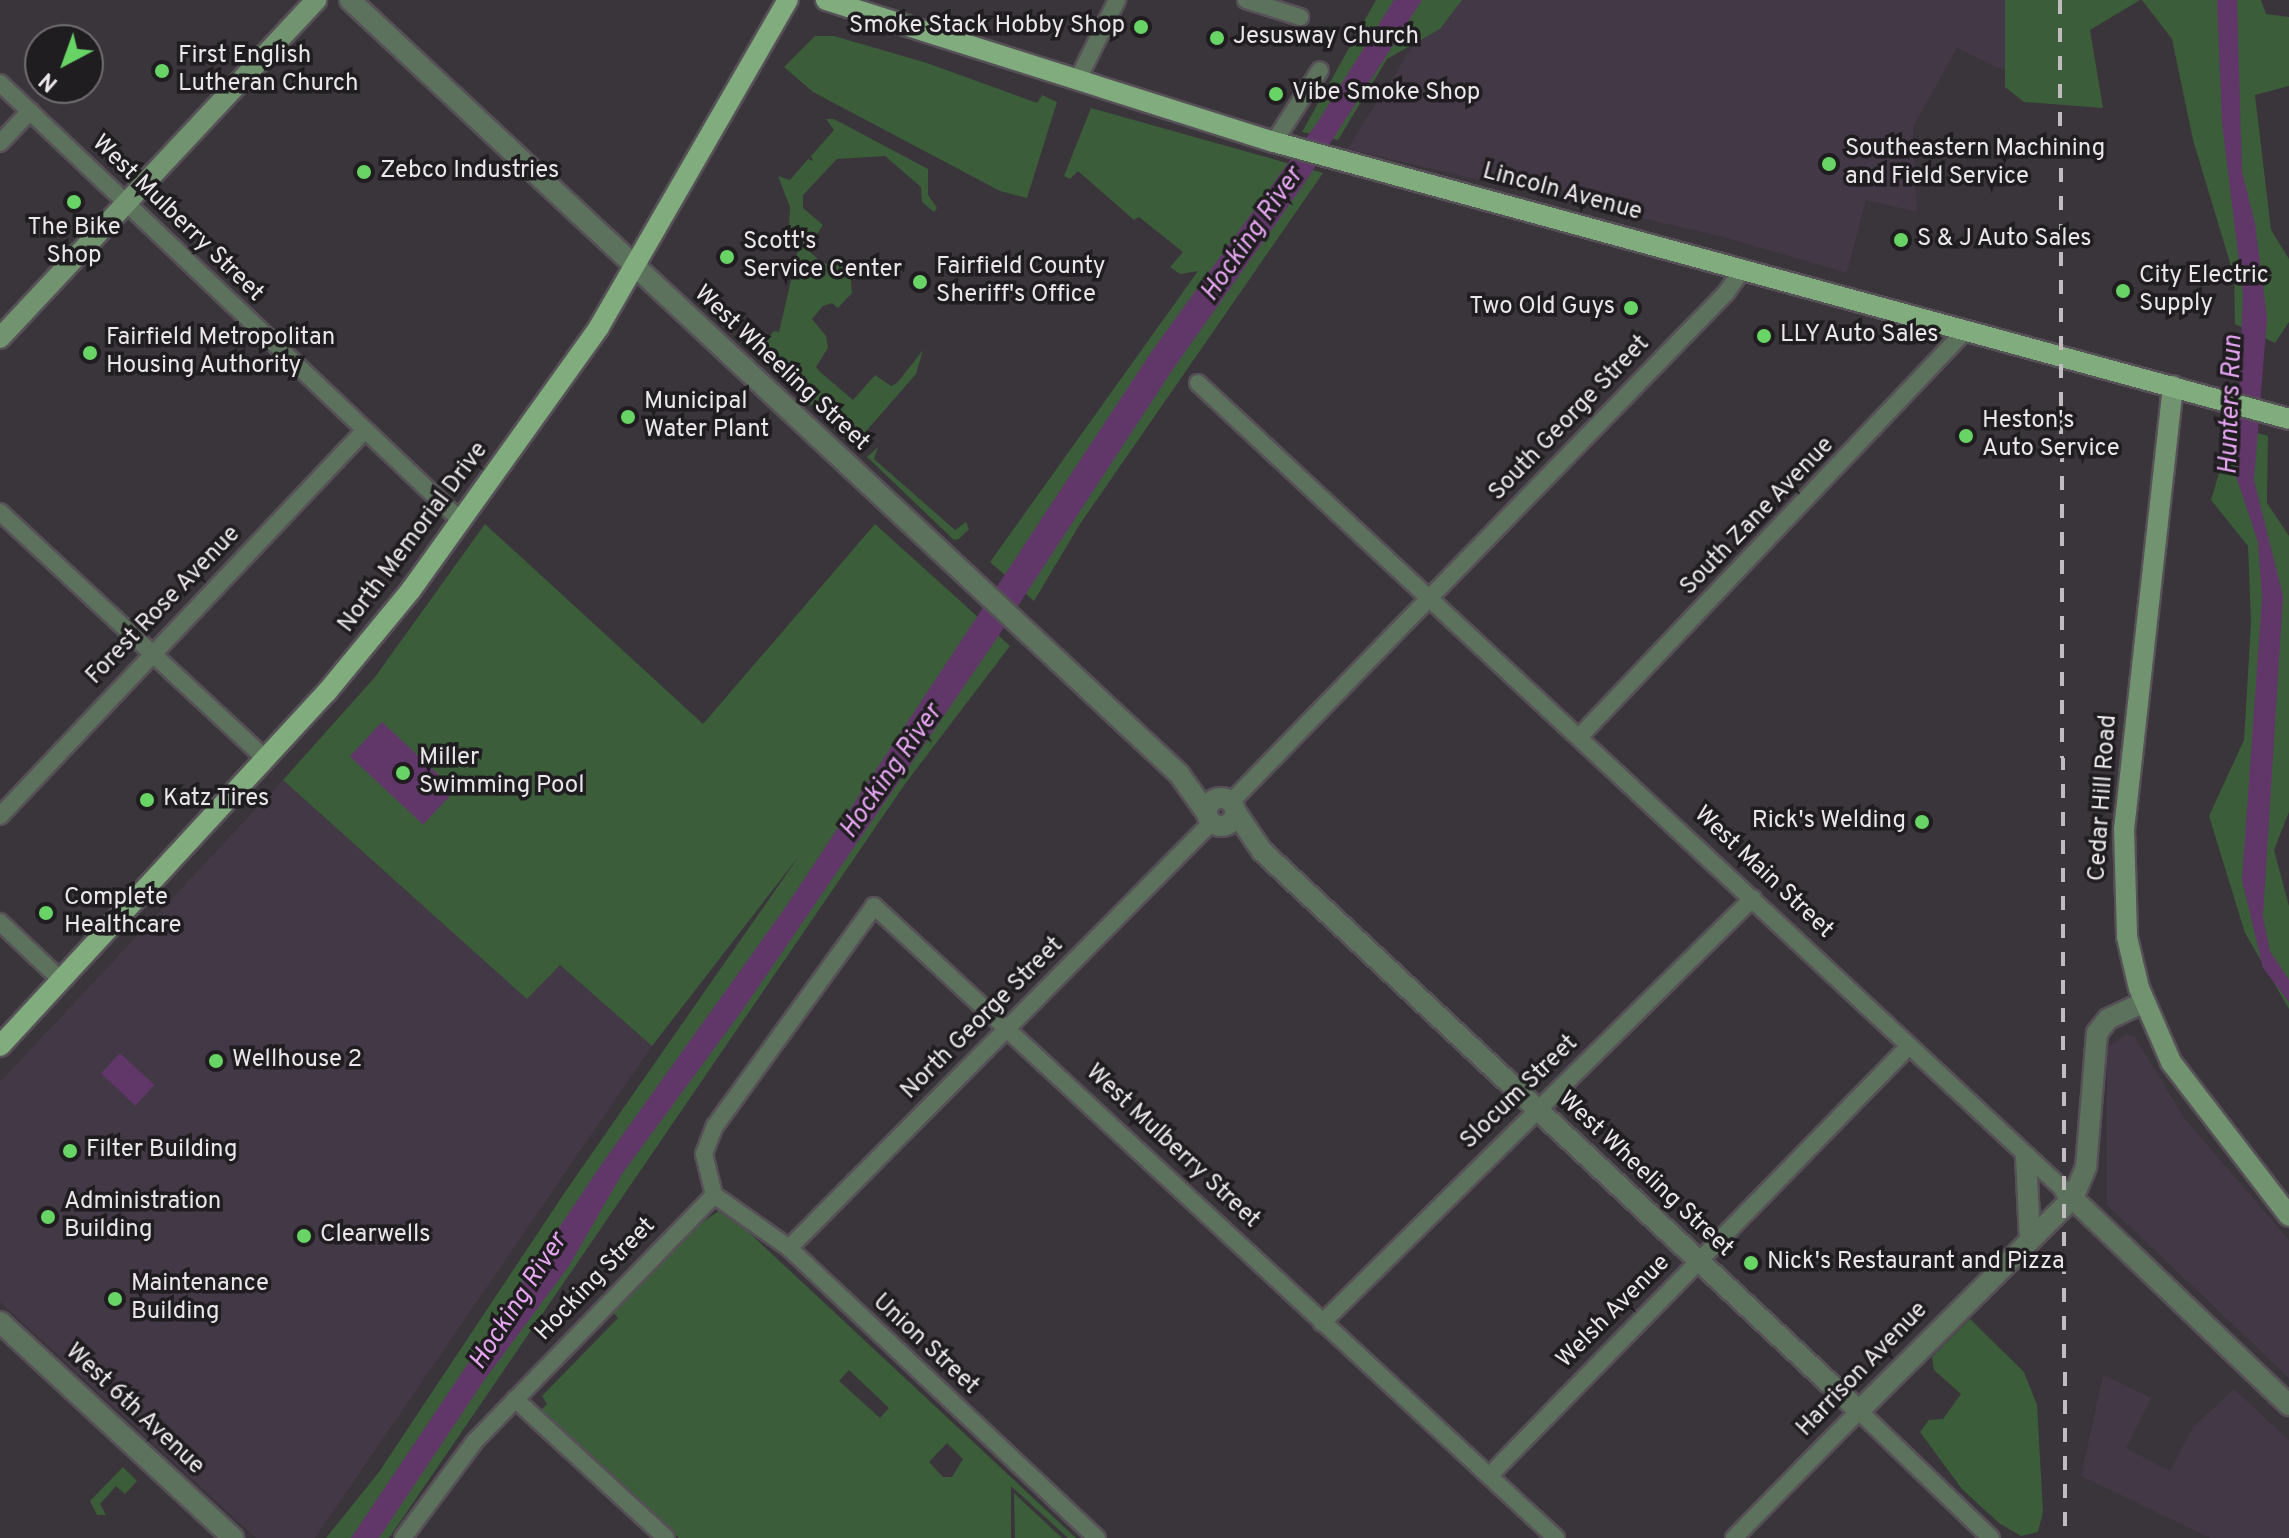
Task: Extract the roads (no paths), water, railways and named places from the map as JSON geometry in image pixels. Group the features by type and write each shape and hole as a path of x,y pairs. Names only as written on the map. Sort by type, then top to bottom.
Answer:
{"main road":[{"path":"0,338 316,0"},
{"name":"North Memorial Drive","path":"0,1046 370,642 461,521 599,327 788,0"},
{"name":"Lincoln Avenue","path":"826,0 1079,77 1280,144 2285,418"},
{"name":"Cedar Hill Road","path":"2173,386 2122,857 2127,937 2144,1002 2183,1080 2289,1216"}],"street":[{"name":"West Wheeling Street","path":"350,0 1221,812 1991,1538"},
{"path":"1079,77 1117,0"},
{"path":"1246,0 1300,17"},
{"path":"1280,144 1320,70"},
{"name":"West Mulberry Street","path":"0,83 461,521"},
{"path":"0,143 30,111"},
{"name":"South George Street","path":"1430,600 1726,293 1743,269"},
{"name":"South Zane Avenue","path":"1581,735 1967,329"},
{"name":"West Main Street","path":"1198,383 1430,600 1581,735 2289,1405"},
{"name":"Forest Rose Avenue","path":"0,816 365,430"},
{"path":"0,512 266,759"},
{"name":"North George Street","path":"789,1248 1430,600"},
{"name":"Slocum Street","path":"1322,1323 1540,1112 1753,898"},
{"name":"West Mulberry Street","path":"714,1195 704,1165 707,1142 741,1085 874,906 1009,1027 1322,1323 1556,1538"},
{"path":"0,922 61,980"},
{"name":"Harrison Avenue","path":"1734,1538 2069,1195 2086,1167 2097,1033 2108,1019 2144,1002"},
{"name":"Welsh Avenue","path":"1489,1476 1909,1046"},
{"path":"2026,1157 2030,1238"},
{"name":"Union Street","path":"714,1195 789,1248 1097,1538"},
{"name":"Hocking Street","path":"403,1538 475,1441 714,1195"},
{"name":"West 6th Avenue","path":"0,1322 233,1538"},
{"path":"515,1399 666,1538"}],"water":[{"name":"Hocking River","path":"1394,0 1422,0 1306,181 1173,369 995,641 744,1008 622,1174 569,1266 483,1382 379,1538 351,1538 601,1165 787,905 1152,351 1317,123"},
{"path":"2217,0 2237,0 2242,172 2255,223 2267,318 2254,480 2283,596 2263,916 2270,951 2289,980 2289,1002 2263,968 2242,880 2262,598 2258,542 2236,476 2243,294 2222,123"},
{"name":"Miller Swimming Pool","path":"382,722 455,790 423,825 350,756"},
{"path":"120,1053 154,1085 135,1106 101,1073"}],"railway":[{"path":"2060,0 2065,1538"}],"place":[{"name":"Smoke Stack Hobby Shop","path":"1141,27"},
{"name":"Jesusway Church","path":"1217,38"},
{"name":"First English Lutheran Church","path":"162,71"},
{"name":"Vibe Smoke Shop","path":"1276,94"},
{"name":"Southeastern Machining and Field Service","path":"1829,164"},
{"name":"Zebco Industries","path":"364,172"},
{"name":"The Bike Shop","path":"74,202"},
{"name":"S & J Auto Sales","path":"1901,240"},
{"name":"Scott's Service Center","path":"727,257"},
{"name":"Fairfield County Sheriff's Office","path":"920,282"},
{"name":"City Electric Supply","path":"2123,291"},
{"name":"Two Old Guys","path":"1631,308"},
{"name":"LLY Auto Sales","path":"1764,336"},
{"name":"Fairfield Metropolitan Housing Authority","path":"90,353"},
{"name":"Municipal Water Plant","path":"628,417"},
{"name":"Heston's Auto Service","path":"1966,436"},
{"name":"Miller Swimming Pool","path":"403,773"},
{"name":"Katz Tires","path":"147,800"},
{"name":"Rick's Welding","path":"1922,822"},
{"name":"Complete Healthcare","path":"46,913"},
{"name":"Wellhouse 2","path":"216,1061"},
{"name":"Filter Building","path":"70,1151"},
{"name":"Administration Building","path":"48,1217"},
{"name":"Clearwells","path":"304,1236"},
{"name":"Nick's Restaurant and Pizza","path":"1751,1263"},
{"name":"Maintenance Building","path":"115,1299"}],"water label":[{"name":"Hunters Run","path":"2232,405"}]}
